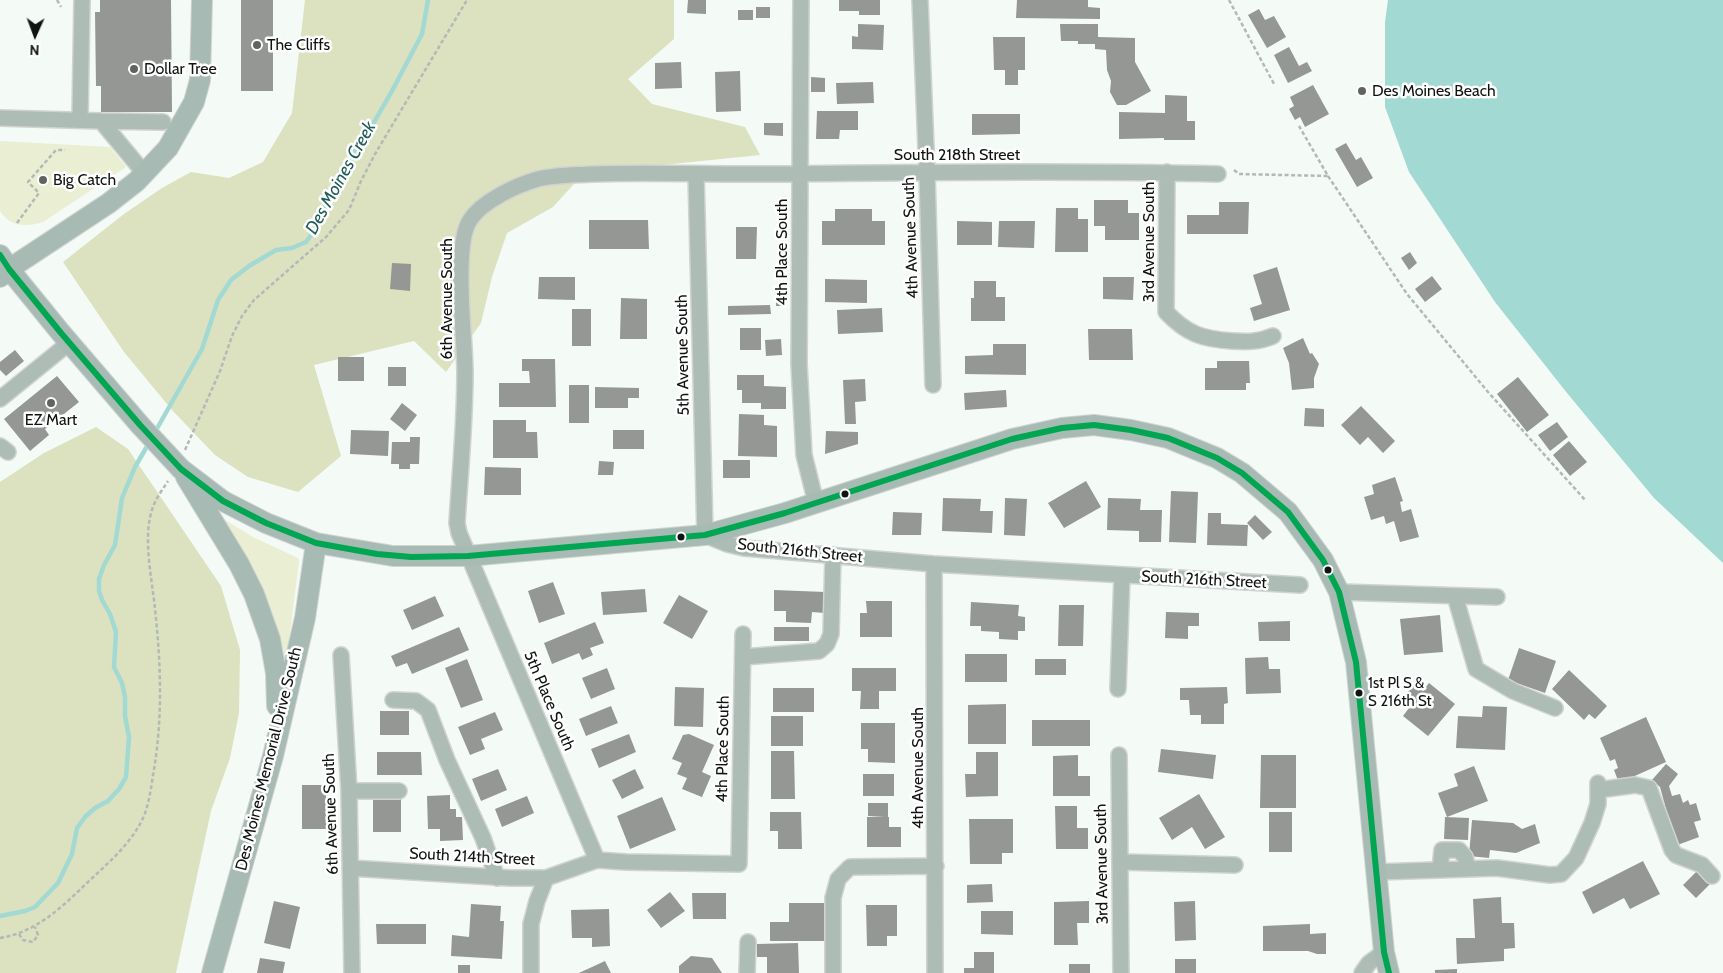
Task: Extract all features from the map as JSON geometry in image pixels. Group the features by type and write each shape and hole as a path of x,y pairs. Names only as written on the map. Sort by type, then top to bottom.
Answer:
{"main road":[{"path":"202,0 200,80 194,102 168,148 145,174 109,203 3,267 140,425 181,469 239,564 254,594 270,639 276,672 277,710 273,756"},
{"path":"705,535 786,513 1020,437 1062,428 1094,425 1168,438 1217,458 1242,473 1288,512 1323,560 1339,592 1356,662 1384,952 1389,973"},
{"name":"South 216th Street","path":"181,469 223,501 266,523 316,542 393,556 468,556 705,535"},
{"name":"Des Moines Memorial Drive South","path":"212,973 273,756 305,618 316,542"}],"street":[{"path":"80,120 82,0"},
{"name":"4th Place South","path":"801,0 800,373 804,456 816,502"},
{"name":"4th Avenue South","path":"920,0 927,173 932,385"},
{"path":"0,118 163,122"},
{"path":"101,121 145,174"},
{"name":"South 218th Street","path":"696,174 1167,172 1225,170"},
{"name":"6th Avenue South","path":"468,556 460,538 457,523 464,447 465,381 462,246 465,229 472,217 485,205 505,192 538,179 571,175 635,172 696,174"},
{"name":"3rd Avenue South","path":"1167,172 1166,312 1185,328 1206,338 1253,342 1273,336"},
{"name":"5th Avenue South","path":"696,174 705,535"},
{"path":"0,398 69,343"},
{"name":"South 216th Street","path":"705,535 727,544 744,548 934,564 1300,585"},
{"path":"743,657 819,651 827,644 831,634 833,555"},
{"name":"5th Place South","path":"468,556 597,860"},
{"name":"4th Avenue South","path":"934,564 935,973"},
{"path":"1118,689 1122,576"},
{"path":"1339,592 1497,597"},
{"path":"1455,596 1476,669 1513,691 1555,708"},
{"name":"4th Place South","path":"738,864 743,634"},
{"name":"6th Avenue South","path":"341,654 348,790 352,973"},
{"path":"393,700 416,701 428,710 447,760 483,838 497,878"},
{"name":"3rd Avenue South","path":"1118,755 1121,973"},
{"path":"1377,872 1497,868 1550,875 1561,874 1576,858 1592,823 1598,804 1598,786 1635,785 1649,788 1672,850 1676,855 1702,866 1712,876"},
{"path":"348,790 399,792"},
{"name":"South 214th Street","path":"350,868 497,878 546,878 597,860 738,864"},
{"path":"1120,862 1235,865"},
{"path":"832,973 833,898 838,879 850,867 936,866"},
{"path":"531,973 531,924 546,878"},
{"path":"747,973 748,942"},
{"path":"1362,973 1369,963 1384,952"}],"path":[{"path":"57,0 61,7"},
{"path":"1228,0 1274,84"},
{"path":"1299,126 1328,176 1407,294 1488,392 1586,502"},
{"path":"16,223 39,193 28,182 56,150 65,150"},
{"path":"1225,170 1239,174 1328,176"},
{"path":"18,934 23,940 33,942 38,935 34,927"}],"green space":[{"path":"305,0 674,0 674,39 628,79 652,104 745,127 760,155 584,173 553,207 507,233 492,277 481,323 446,372 414,341 314,365 341,456 298,492 248,477 215,455 172,410 124,352 63,262 124,214 162,188 191,172 229,178 263,162 292,113"},
{"path":"0,141 110,147 126,167 43,222 31,225 14,223 0,211"},
{"path":"96,427 128,449 221,586 240,650 239,713 230,758 211,811 176,973 0,973 0,482 44,453"},
{"path":"218,516 255,538 298,558 284,681"}],"water":[{"path":"1388,0 1723,0 1723,563 1654,498 1567,393 1495,302 1409,172 1385,107 1385,22"}],"building":[{"name":"Dollar Tree","path":"100,0 171,0 172,112 101,112 101,86 96,86 95,12 100,12"},
{"name":"The Cliffs","path":"241,0 273,0 273,91 241,91"},
{"path":"688,0 706,0 706,14 687,13"},
{"path":"839,0 880,0 880,15 859,15 859,11 839,11"},
{"path":"1017,0 1088,0 1088,7 1100,8 1100,19 1016,18"},
{"path":"756,7 770,7 770,18 756,18"},
{"path":"1259,9 1265,20 1274,16 1286,37 1267,48 1248,15"},
{"path":"738,10 753,10 753,20 738,20"},
{"path":"858,24 884,25 883,50 852,49 852,36 858,37"},
{"path":"1060,24 1098,24 1098,37 1135,38 1135,62 1151,91 1126,105 1117,105 1110,92 1111,81 1107,70 1106,50 1095,49 1095,44 1061,41"},
{"path":"993,37 1025,37 1025,70 1018,70 1018,85 1005,85 1005,70 994,70"},
{"path":"1289,47 1299,66 1307,62 1312,71 1288,83 1274,55"},
{"path":"681,62 682,88 655,89 655,63"},
{"path":"740,71 741,111 716,112 715,72"},
{"path":"811,77 825,78 825,92 811,92"},
{"path":"873,82 874,103 837,104 836,83"},
{"path":"1313,85 1329,114 1305,127 1300,117 1295,120 1289,109 1294,106 1290,97"},
{"path":"1165,95 1187,96 1187,121 1195,121 1195,140 1164,140 1164,138 1119,139 1119,112 1165,113"},
{"path":"817,111 858,111 858,130 840,130 839,139 816,139"},
{"path":"972,114 1020,114 1020,134 972,135"},
{"path":"764,123 783,123 783,136 764,135"},
{"path":"1346,143 1356,160 1361,157 1373,178 1357,187 1335,149"},
{"path":"1094,200 1128,200 1128,213 1139,213 1139,240 1105,240 1105,226 1094,226"},
{"path":"1219,202 1249,202 1248,234 1187,234 1187,215 1219,215"},
{"path":"1056,208 1078,208 1078,219 1088,219 1088,252 1055,252"},
{"path":"835,209 872,209 872,221 885,221 885,245 822,245 822,221 835,221"},
{"path":"589,220 648,220 649,249 589,249"},
{"path":"957,221 992,222 992,245 957,245"},
{"path":"999,221 1035,221 1034,248 998,247"},
{"path":"736,227 757,227 756,259 736,259"},
{"path":"1410,252 1417,263 1409,270 1401,258"},
{"path":"392,263 411,264 410,291 390,289"},
{"path":"1277,267 1290,310 1254,321 1250,308 1262,304 1253,275"},
{"path":"1432,276 1442,289 1425,302 1415,289"},
{"path":"539,277 575,277 575,300 538,299"},
{"path":"1103,277 1134,277 1133,300 1103,299"},
{"path":"825,279 867,280 867,303 825,302"},
{"path":"974,281 996,281 996,297 1005,297 1005,321 971,321 971,298 974,298"},
{"path":"776,289 783,289 783,306 776,306"},
{"path":"621,298 647,299 647,339 620,339"},
{"path":"770,305 771,314 728,315 728,306"},
{"path":"882,308 883,332 838,334 837,310"},
{"path":"572,309 591,309 591,346 572,346"},
{"path":"740,328 761,328 761,350 740,350"},
{"path":"1088,329 1132,329 1133,360 1089,360"},
{"path":"1303,338 1310,354 1312,353 1319,364 1314,378 1314,388 1292,390 1289,363 1283,348"},
{"path":"781,339 782,355 766,356 765,340"},
{"path":"993,344 1026,344 1026,375 965,374 965,356 993,355"},
{"path":"15,350 24,361 6,376 0,370 0,362"},
{"path":"338,357 364,357 364,381 338,381"},
{"path":"522,359 555,359 556,407 499,407 499,383 530,383 529,371 522,371"},
{"path":"1217,361 1249,361 1250,383 1246,383 1246,390 1205,390 1205,368 1217,368"},
{"path":"388,367 406,367 406,386 388,386"},
{"path":"737,375 764,375 764,386 786,387 786,409 761,409 761,403 742,403 742,390 737,390"},
{"path":"57,376 79,402 45,429 49,435 30,451 4,419"},
{"path":"1518,377 1549,415 1527,432 1497,394"},
{"path":"865,379 866,401 855,402 856,424 845,424 843,380"},
{"path":"569,385 589,385 589,423 569,423"},
{"path":"595,387 639,388 639,398 628,398 628,408 595,408"},
{"path":"1006,390 1007,407 965,410 964,393"},
{"path":"402,403 417,415 405,431 390,419"},
{"path":"1361,406 1395,441 1383,453 1368,437 1360,445 1341,425"},
{"path":"1305,408 1324,409 1324,427 1304,426"},
{"path":"739,414 764,415 764,425 777,426 777,457 738,456"},
{"path":"493,420 526,420 526,432 537,432 538,458 493,458"},
{"path":"1557,422 1568,437 1550,451 1538,435"},
{"path":"351,430 389,431 388,456 350,454"},
{"path":"613,430 644,430 644,449 613,449"},
{"path":"826,431 858,432 858,444 825,454"},
{"path":"410,437 420,437 419,464 410,464 410,469 399,469 399,464 391,464 392,442 410,442"},
{"path":"1569,441 1587,462 1570,476 1553,455"},
{"path":"723,460 750,460 750,478 723,478"},
{"path":"599,461 614,462 613,475 598,475"},
{"path":"485,467 521,468 521,495 484,495"},
{"path":"1395,477 1403,501 1400,502 1402,512 1411,509 1419,537 1400,542 1394,521 1386,524 1384,516 1371,520 1364,497 1374,494 1372,485"},
{"path":"1086,481 1101,507 1064,528 1048,503"},
{"path":"1171,491 1198,492 1196,543 1169,542"},
{"path":"943,498 981,499 980,511 993,511 992,533 942,531"},
{"path":"1005,498 1027,499 1025,536 1004,535"},
{"path":"1108,498 1141,499 1140,510 1162,510 1161,542 1139,542 1139,531 1107,530"},
{"path":"893,512 922,513 921,535 892,535"},
{"path":"1208,513 1221,513 1221,524 1248,525 1247,546 1207,545"},
{"path":"1255,515 1272,532 1263,540 1247,523"},
{"path":"553,582 565,614 539,623 528,591"},
{"path":"645,589 647,612 603,615 601,592"},
{"path":"774,590 825,592 824,613 812,612 811,623 786,622 786,611 774,611"},
{"path":"679,595 708,611 692,639 663,623"},
{"path":"435,596 444,616 412,630 403,610"},
{"path":"866,601 892,601 892,637 860,637 860,613 867,613"},
{"path":"971,602 1019,605 1018,616 1025,617 1025,631 1018,631 1018,640 999,639 999,632 981,631 981,626 970,626"},
{"path":"1059,605 1084,605 1083,646 1058,646"},
{"path":"1166,612 1199,613 1199,626 1188,626 1188,639 1165,638"},
{"path":"1440,615 1443,652 1404,655 1400,619"},
{"path":"1290,621 1290,641 1259,641 1258,622"},
{"path":"595,622 604,643 590,648 593,655 582,660 579,653 552,664 544,643"},
{"path":"459,627 469,650 412,674 407,663 396,667 391,656"},
{"path":"774,627 809,627 809,641 774,641"},
{"path":"1519,648 1556,661 1545,693 1508,680"},
{"path":"965,654 1007,654 1007,682 965,682"},
{"path":"1268,657 1269,669 1280,669 1281,693 1246,694 1245,658"},
{"path":"467,659 483,700 461,708 445,668"},
{"path":"1035,659 1066,659 1066,675 1035,675"},
{"path":"607,668 615,689 591,699 582,678"},
{"path":"852,668 896,668 896,691 879,691 879,709 860,709 861,691 852,691"},
{"path":"1569,670 1607,706 1595,719 1589,714 1584,720 1552,689"},
{"path":"1429,683 1455,704 1428,736 1403,716 1409,708 1401,701 1414,684 1423,691"},
{"path":"675,687 704,688 703,727 674,726"},
{"path":"1227,687 1228,703 1224,704 1224,724 1201,724 1201,715 1190,715 1189,700 1180,700 1180,688"},
{"path":"773,688 814,688 814,712 773,712"},
{"path":"1006,704 1006,744 968,744 968,705"},
{"path":"611,706 618,723 586,736 579,719"},
{"path":"1483,706 1507,707 1505,750 1456,748 1458,716 1482,717"},
{"path":"380,711 409,711 409,735 380,735"},
{"path":"495,712 503,730 481,739 485,749 470,755 458,727"},
{"path":"771,716 803,716 803,746 771,746"},
{"path":"1646,717 1666,762 1619,783 1614,770 1618,768 1615,759 1610,761 1600,738"},
{"path":"1032,720 1090,720 1090,746 1032,746"},
{"path":"861,723 895,723 895,763 868,762 868,749 861,749"},
{"path":"629,734 636,752 599,768 591,749"},
{"path":"689,734 714,745 702,772 711,776 702,797 682,789 687,778 677,774 682,763 672,759 683,735"},
{"path":"1161,749 1216,755 1213,779 1158,772"},
{"path":"771,751 794,751 795,799 771,799"},
{"path":"377,752 421,752 422,775 377,775"},
{"path":"976,752 998,752 998,796 966,797 965,774 976,774"},
{"path":"1078,755 1078,776 1090,776 1090,796 1053,796 1053,756"},
{"path":"1261,755 1296,755 1296,808 1260,808"},
{"path":"1666,764 1678,774 1669,786 1672,796 1680,794 1683,803 1688,800 1690,805 1696,803 1701,820 1694,822 1699,837 1672,847 1660,811 1666,809 1660,787 1652,780"},
{"path":"1474,766 1488,801 1447,817 1438,793 1458,786 1454,774"},
{"path":"498,769 507,790 481,801 472,779"},
{"path":"635,769 644,788 622,799 612,780"},
{"path":"863,774 894,774 894,796 863,796"},
{"path":"302,785 326,785 326,829 302,829"},
{"path":"1199,794 1225,837 1205,849 1192,827 1172,840 1159,818"},
{"path":"450,795 450,809 456,809 456,817 462,817 463,840 440,841 440,829 428,829 427,796"},
{"path":"527,796 534,813 502,827 495,809"},
{"path":"662,797 676,830 630,849 617,816"},
{"path":"373,798 401,798 401,832 373,832"},
{"path":"868,803 888,803 889,827 901,827 901,847 867,847 867,817 885,817 868,816"},
{"path":"1055,806 1077,806 1077,828 1088,828 1088,849 1056,849"},
{"path":"770,812 801,812 802,849 778,849 778,831 770,831"},
{"path":"1269,812 1292,812 1292,852 1269,852"},
{"path":"1445,817 1469,818 1468,840 1444,839"},
{"path":"969,819 1013,819 1013,853 1002,853 1002,864 970,864"},
{"path":"1472,820 1513,823 1522,829 1535,824 1540,843 1516,853 1490,850 1489,858 1469,856"},
{"path":"1643,861 1660,894 1630,909 1624,898 1593,914 1582,892"},
{"path":"1697,871 1710,884 1696,898 1683,885"},
{"path":"992,884 993,902 967,903 967,885"},
{"path":"670,892 685,911 661,928 647,910"},
{"path":"692,893 726,893 726,919 693,919"},
{"path":"1501,897 1502,923 1514,923 1515,948 1504,949 1504,961 1457,964 1456,938 1475,938 1473,899"},
{"path":"274,901 300,907 290,949 264,943"},
{"path":"1089,901 1089,923 1077,923 1078,945 1054,945 1054,902"},
{"path":"1195,901 1196,940 1175,941 1174,902"},
{"path":"789,903 826,903 826,941 770,941 770,922 789,922"},
{"path":"471,904 501,906 500,921 504,921 502,959 451,956 452,935 469,937"},
{"path":"866,905 897,905 897,936 887,936 887,946 867,946"},
{"path":"609,909 610,946 592,947 592,938 572,938 571,910"},
{"path":"981,911 1013,911 1013,935 981,934"},
{"path":"376,924 426,924 426,944 377,944"},
{"path":"1310,924 1310,934 1326,933 1326,954 1308,951 1263,951 1263,926"},
{"path":"798,943 799,973 767,973 767,957 757,957 757,944"},
{"path":"974,952 994,952 994,973 964,973 964,968 974,968"},
{"path":"691,956 712,958 722,973 679,973 679,966"},
{"path":"260,958 285,962 283,973 257,973"},
{"path":"1175,959 1196,959 1196,973 1175,973"},
{"path":"605,961 611,973 579,973"},
{"path":"1069,964 1090,964 1090,973 1069,973"},
{"path":"458,965 470,965 470,973 458,973"},
{"path":"1457,969 1457,973 1435,973 1435,970"}],"waterway":[{"name":"Des Moines Creek","path":"155,432 202,349 218,300 231,280 249,266 276,250 292,248 306,242 311,235 361,139 373,124 422,34 428,0"},
{"name":"Des Moines Creek","path":"0,916 35,907 58,883 72,854 77,828 95,808 108,801 119,789 126,777 129,737 125,716 125,697 122,683 114,667 116,632 99,591 99,579 115,545 122,498 135,467 149,443"}],"transit line":[{"path":"0,255 9,269 61,333 140,425 181,469 223,501 266,523 316,543 377,554 411,557 468,556 705,535 785,513 1012,439 1062,428 1094,425 1131,430 1168,438 1217,458 1242,473 1288,512 1323,560 1339,592 1356,662 1384,952 1389,973"}],"place":[{"name":"The Cliffs","path":"257,45"},
{"name":"Dollar Tree","path":"134,69"},
{"name":"Des Moines Beach","path":"1362,91"},
{"name":"Big Catch","path":"43,180"},
{"name":"EZ Mart","path":"51,403"},
{"name":"1st Pl S & S 216th St","path":"1359,693"}]}
